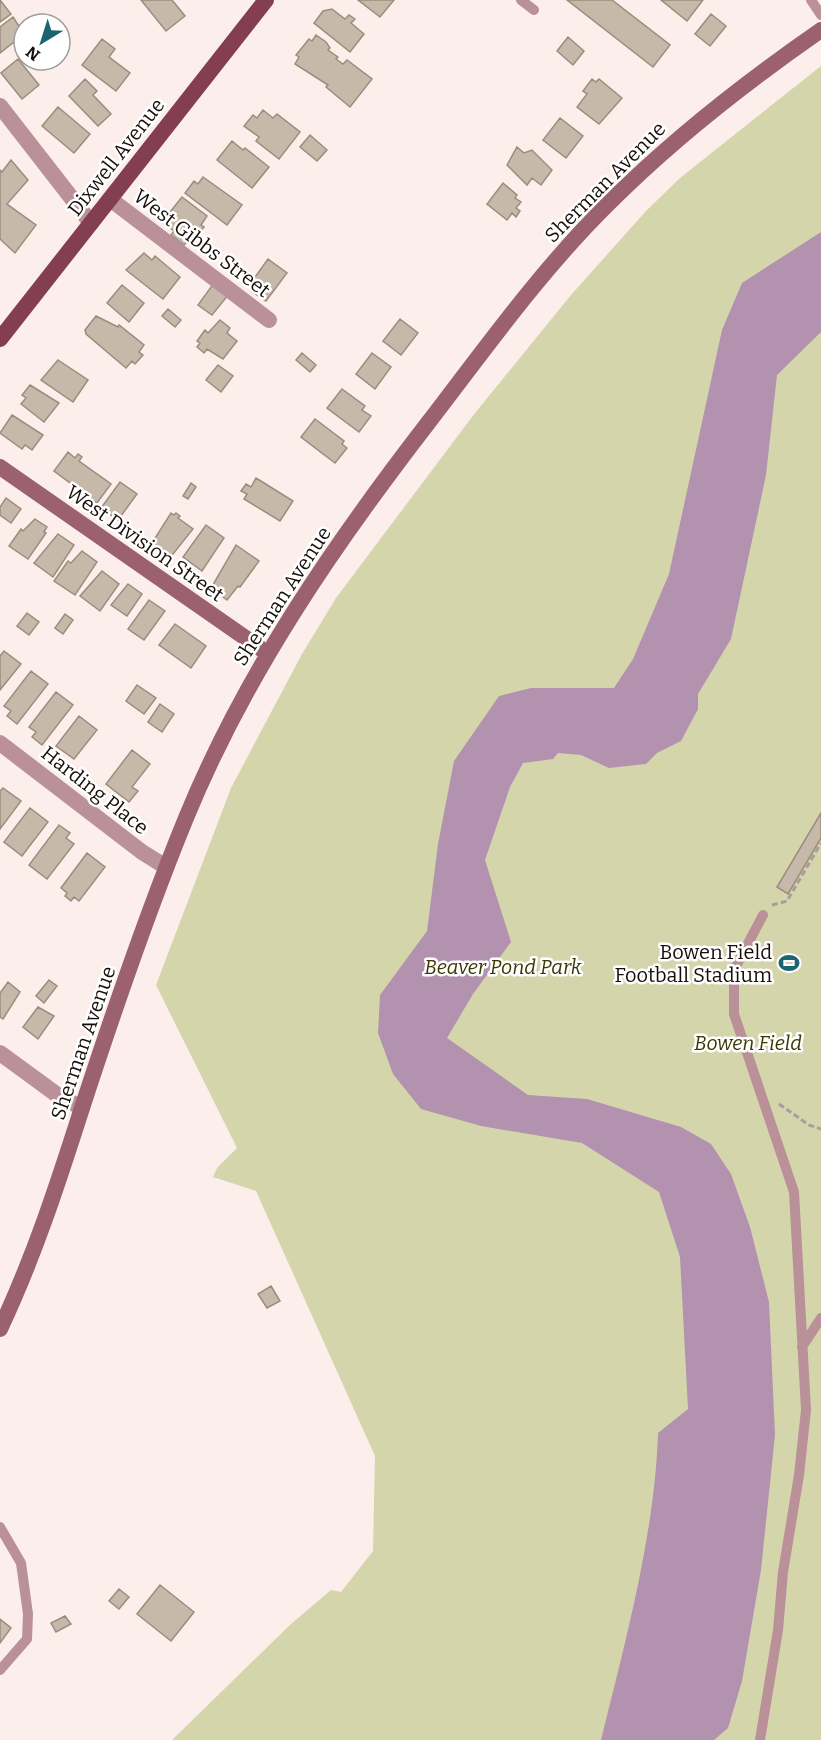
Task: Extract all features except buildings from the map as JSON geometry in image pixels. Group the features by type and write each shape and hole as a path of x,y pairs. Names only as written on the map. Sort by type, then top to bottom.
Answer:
{"main road":[{"name":"Dixwell Avenue","path":"0,339 266,0"},
{"name":"Sherman Avenue","path":"0,1329 40,1233 166,867 208,767 267,653 334,550 402,457 553,263 605,206 686,132 821,30"},
{"name":"West Division Street","path":"0,467 267,653"}],"street":[{"path":"0,106 92,223"},
{"name":"West Gibbs Street","path":"110,199 269,320"},
{"name":"Harding Place","path":"0,743 142,852 166,867"},
{"path":"0,1053 56,1094 82,1108"}],"lane":[{"path":"521,0 534,10"},
{"path":"811,0 821,15"},
{"path":"760,1740 778,1630 783,1572 806,1410 794,1192 734,1014 734,970 762,915"},
{"path":"802,1347 821,1318"},
{"path":"0,1527 21,1563 28,1614 27,1639 0,1670"}],"path":[{"path":"762,915 771,905 786,902 821,843"},
{"path":"761,1095 778,1103 809,1125 821,1129"}],"green space":[{"name":"Beaver Pond Park","path":"821,66 821,1740 172,1740 291,1624 331,1590 341,1592 373,1551 375,1456 256,1191 213,1177 217,1168 237,1148 156,985 231,788 302,654 336,598 475,413 571,295 646,211 680,178"}],"shaded area":[{"path":"821,232 821,332 777,375 766,475 731,639 698,694 698,709 681,741 657,753 646,764 609,768 581,755 558,753 553,759 523,763 510,787 485,860 511,942 473,994 447,1038 528,1095 587,1099 681,1127 711,1144 731,1174 750,1227 769,1302 775,1435 761,1570 742,1681 728,1728 714,1740 601,1740 629,1627 645,1549 656,1471 658,1433 688,1409 680,1257 659,1192 582,1143 481,1126 421,1109 393,1074 378,1033 380,995 427,931 438,844 454,761 499,696 531,688 614,688 633,659 669,574 722,330 742,283"}],"place":[{"name":"Bowen Field Football Stadium","path":"789,963"}],"park label":[{"name":"Bowen Field","path":"748,1043"}]}
